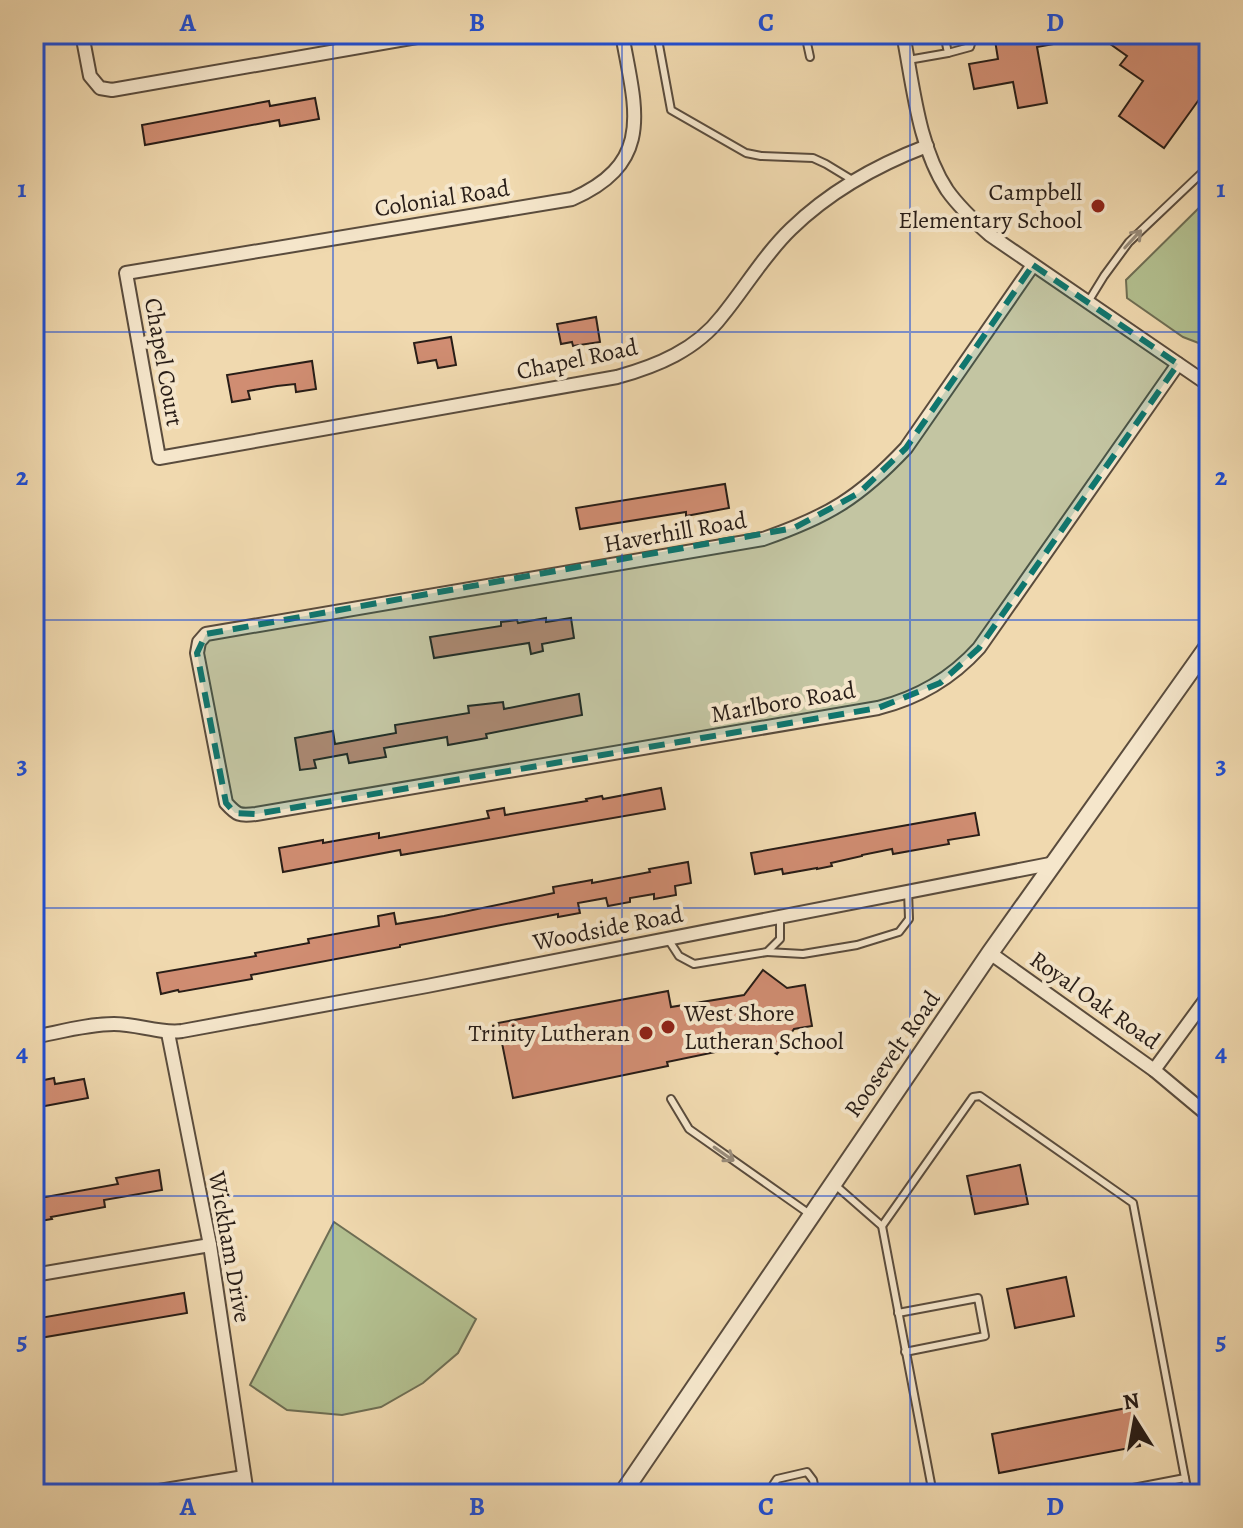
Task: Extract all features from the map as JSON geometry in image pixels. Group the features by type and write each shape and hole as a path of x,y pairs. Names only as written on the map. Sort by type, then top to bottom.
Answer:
{"street":[{"path":"82,34 90,76 100,88 112,90 434,34"},
{"name":"Colonial Road","path":"126,273 572,199 591,190 608,179 622,164 630,149 636,113 622,34"},
{"path":"903,34 927,146 945,187 963,210 990,235 1209,385"},
{"name":"Chapel Road","path":"159,458 596,381 650,368 676,355 720,319 790,229 826,199 854,181 927,146"},
{"name":"Haverhill Road","path":"235,813 226,803 197,653 199,642 206,634 763,539 814,520 859,493 906,448 1033,265"},
{"name":"Chapel Court","path":"126,273 159,458"},
{"name":"Marlboro Road","path":"235,813 256,814 878,708 919,694 964,665 979,648 1178,364"},
{"name":"Roosevelt Road","path":"622,1494 990,953 1209,645"},
{"name":"Woodside Road","path":"168,1033 442,983 1055,863"},
{"name":"Royal Oak Road","path":"990,953 1154,1070 1209,1116"},
{"path":"1154,1070 1209,995"},
{"path":"34,1037 113,1024 144,1026 168,1033"},
{"name":"Wickham Drive","path":"168,1033 210,1245 247,1494"},
{"path":"34,1275 210,1245"},
{"path":"141,1494 244,1477"}],"lane":[{"path":"657,34 671,110 746,153 813,158 854,181"},
{"path":"805,34 810,57"},
{"path":"944,34 948,53"},
{"path":"908,60 970,47 974,34"},
{"path":"1088,302 1129,242 1209,166"},
{"path":"668,939 679,956 694,964 767,952 803,954 857,945 899,932 909,919 908,891"},
{"path":"767,952 780,939 780,917"},
{"path":"882,1226 973,1097 980,1096 1133,1203 1188,1494"},
{"path":"671,1099 689,1129 811,1215"},
{"path":"832,1183 882,1226 933,1494"},
{"path":"898,1313 978,1298 985,1336 905,1352"},
{"path":"775,1494 773,1485 777,1479 807,1472 813,1480 816,1494"},
{"path":"1102,1494 1185,1478"},
{"path":"1148,1484 1150,1494"}],"highlighted area":[{"path":"1033,265 1178,364 979,648 940,683 878,708 256,814 235,813 226,803 197,653 206,634 794,528 859,493 906,448"}],"green space":[{"path":"1209,198 1209,347 1183,337 1127,298 1126,280"},
{"path":"334,1222 476,1319 458,1353 423,1383 381,1407 342,1415 287,1410 250,1385"}],"building":[{"path":"994,34 1075,34 1076,40 1037,47 1047,103 1018,108 1013,82 974,89 969,64 998,59"},
{"path":"1096,34 1196,34 1209,43 1209,98 1203,94 1164,148 1119,116 1143,81 1120,65 1127,56"},
{"path":"315,98 319,119 280,126 279,120 145,145 142,125 269,101 270,106"},
{"path":"596,317 600,342 573,346 572,342 561,344 557,324"},
{"path":"451,337 456,365 438,368 436,360 418,363 414,343"},
{"path":"312,361 316,389 296,392 295,384 277,386 248,391 250,399 232,402 227,375"},
{"path":"725,484 729,508 580,529 576,508"},
{"path":"546,618 546,622 571,618 574,638 542,644 543,651 531,654 529,643 434,658 430,637 501,626 501,622 517,620 518,623"},
{"path":"579,694 582,715 486,734 487,738 448,745 447,737 384,748 386,757 349,763 347,754 314,760 316,768 300,770 295,738 333,731 335,744 396,733 395,725 469,713 468,706 503,702 504,709"},
{"path":"661,788 665,809 401,855 400,850 283,872 279,848 379,833 379,838 489,818 487,811 504,808 505,815"},
{"path":"975,813 979,835 948,840 949,844 893,854 892,849 817,869 783,874 782,869 755,874 751,853"},
{"path":"688,862 691,883 675,886 676,895 654,899 654,894 608,906 606,898 578,903 580,913 558,917 558,914 251,975 252,979 161,994 157,973 256,956 255,953 309,943 308,939 379,926 378,916 394,913 396,924 444,916 554,893 553,887 592,880 592,883"},
{"name":"Trinity Lutheran","path":"763,970 787,988 805,985 812,1026 794,1029 777,1054 752,1037 729,1042 730,1049 667,1062 668,1066 513,1098 498,1023 668,991 671,1007 744,995"},
{"path":"54,1078 55,1084 84,1079 88,1098 34,1108 34,1082"},
{"path":"1020,1165 1028,1204 975,1214 967,1176"},
{"path":"159,1170 162,1190 104,1200 105,1207 34,1222 34,1199 118,1184 116,1178"},
{"path":"1066,1277 1074,1316 1015,1328 1007,1289"},
{"path":"184,1293 187,1313 34,1339 34,1319"},
{"path":"1132,1407 1140,1446 999,1473 992,1434"}],"place":[{"name":"Campbell Elementary School","path":"1098,206"},
{"name":"West Shore Lutheran School","path":"668,1027"},
{"name":"Trinity Lutheran","path":"646,1033"}]}
